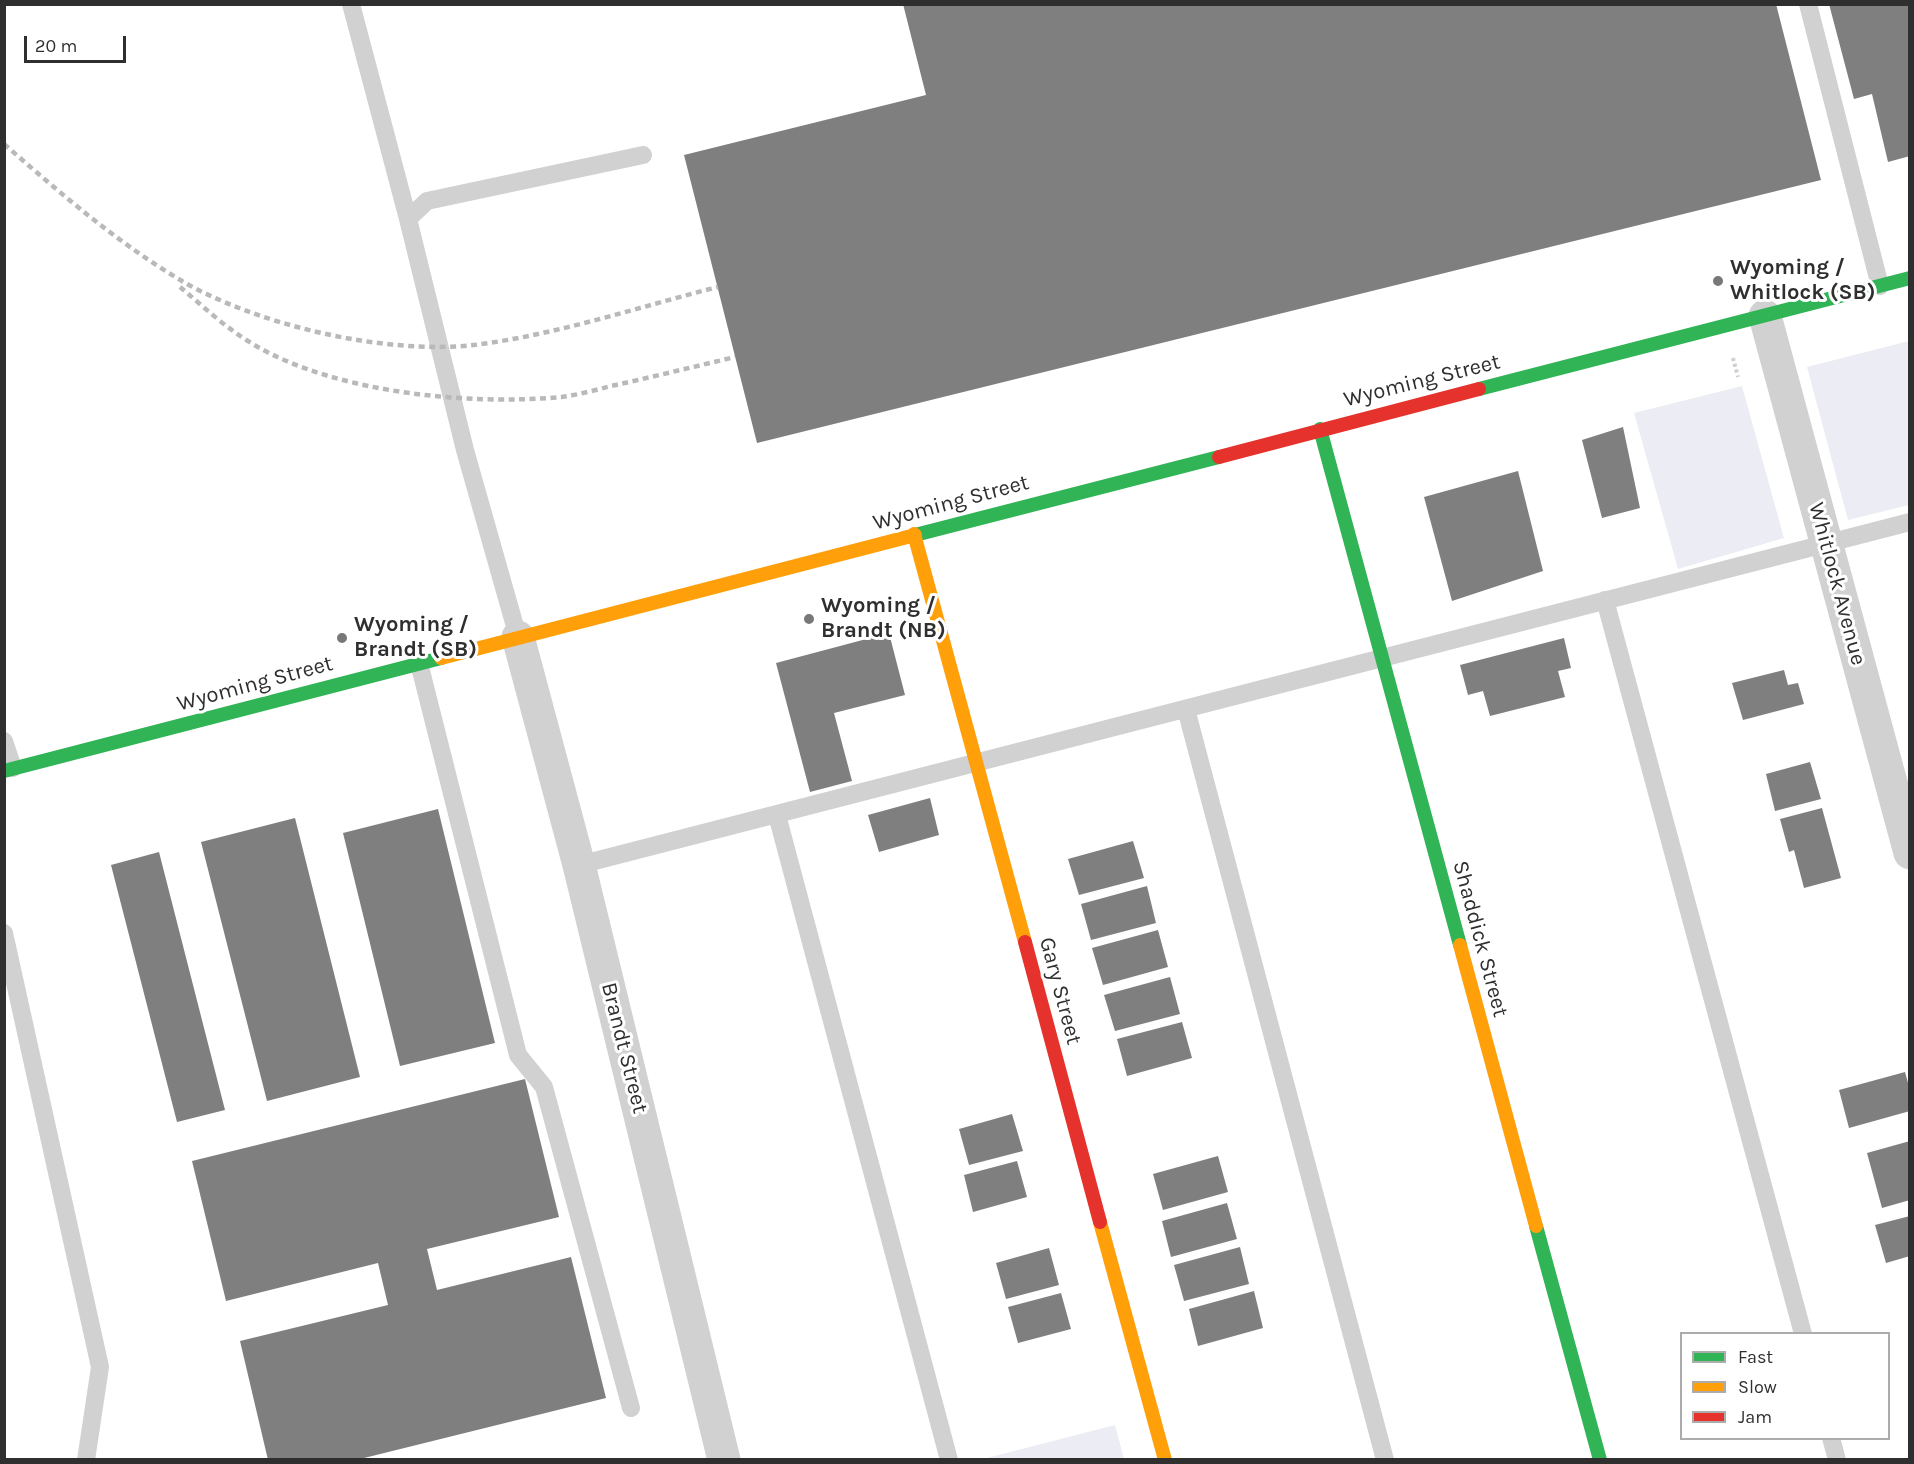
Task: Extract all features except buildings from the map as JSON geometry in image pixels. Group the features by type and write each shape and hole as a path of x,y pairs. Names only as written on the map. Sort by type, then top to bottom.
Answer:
{"street":[{"name":"Wyoming Street","path":"9,770 1910,278"},
{"name":"Whitlock Avenue","path":"1765,316 1910,853"},
{"name":"Shaddick Street","path":"1320,429 1600,1460"},
{"name":"Gary Street","path":"914,534 1165,1460"},
{"name":"Brandt Street","path":"518,637 579,865 724,1460"}],"lane":[{"path":"351,4 408,219 465,450 518,637"},
{"path":"1808,4 1880,286"},
{"path":"408,219 427,201 643,155"},
{"path":"579,865 1910,522"},
{"path":"1605,600 1802,1332"},
{"path":"419,663 518,1054 544,1087 630,1408"},
{"path":"1186,709 1385,1460"},
{"path":"4,741 9,770"},
{"path":"777,815 949,1460"},
{"path":"4,933 100,1367 86,1460"},
{"path":"1832,1440 1837,1460"}],"shaded area":[{"path":"1909,341 1909,505 1848,520 1807,367"},
{"path":"1742,386 1784,538 1678,569 1634,413"},
{"path":"1115,1425 1124,1459 983,1459"}],"railway":[{"path":"4,144 109,232 177,278 243,310 321,333 361,341 401,345 439,347 474,345 566,328 718,287"},
{"path":"180,287 229,328 269,353 307,369 349,382 437,396 481,399 562,397 735,357"}],"traffic: fast":[{"path":"1479,389 1910,278"},
{"path":"1320,429 1460,945"},
{"path":"915,535 1219,457"},
{"path":"4,771 441,658"},
{"path":"1536,1226 1600,1460"}],"traffic: slow":[{"path":"914,534 1025,942"},
{"path":"441,658 915,535"},
{"path":"1460,945 1536,1226"},
{"path":"1100,1222 1165,1460"}],"traffic: jam":[{"path":"1219,457 1479,389"},
{"path":"1025,942 1100,1222"}],"place":[{"name":"Wyoming / Whitlock (SB)","path":"1718,281"},
{"name":"Wyoming / Brandt (NB)","path":"809,619"},
{"name":"Wyoming / Brandt (SB)","path":"342,638"}]}
